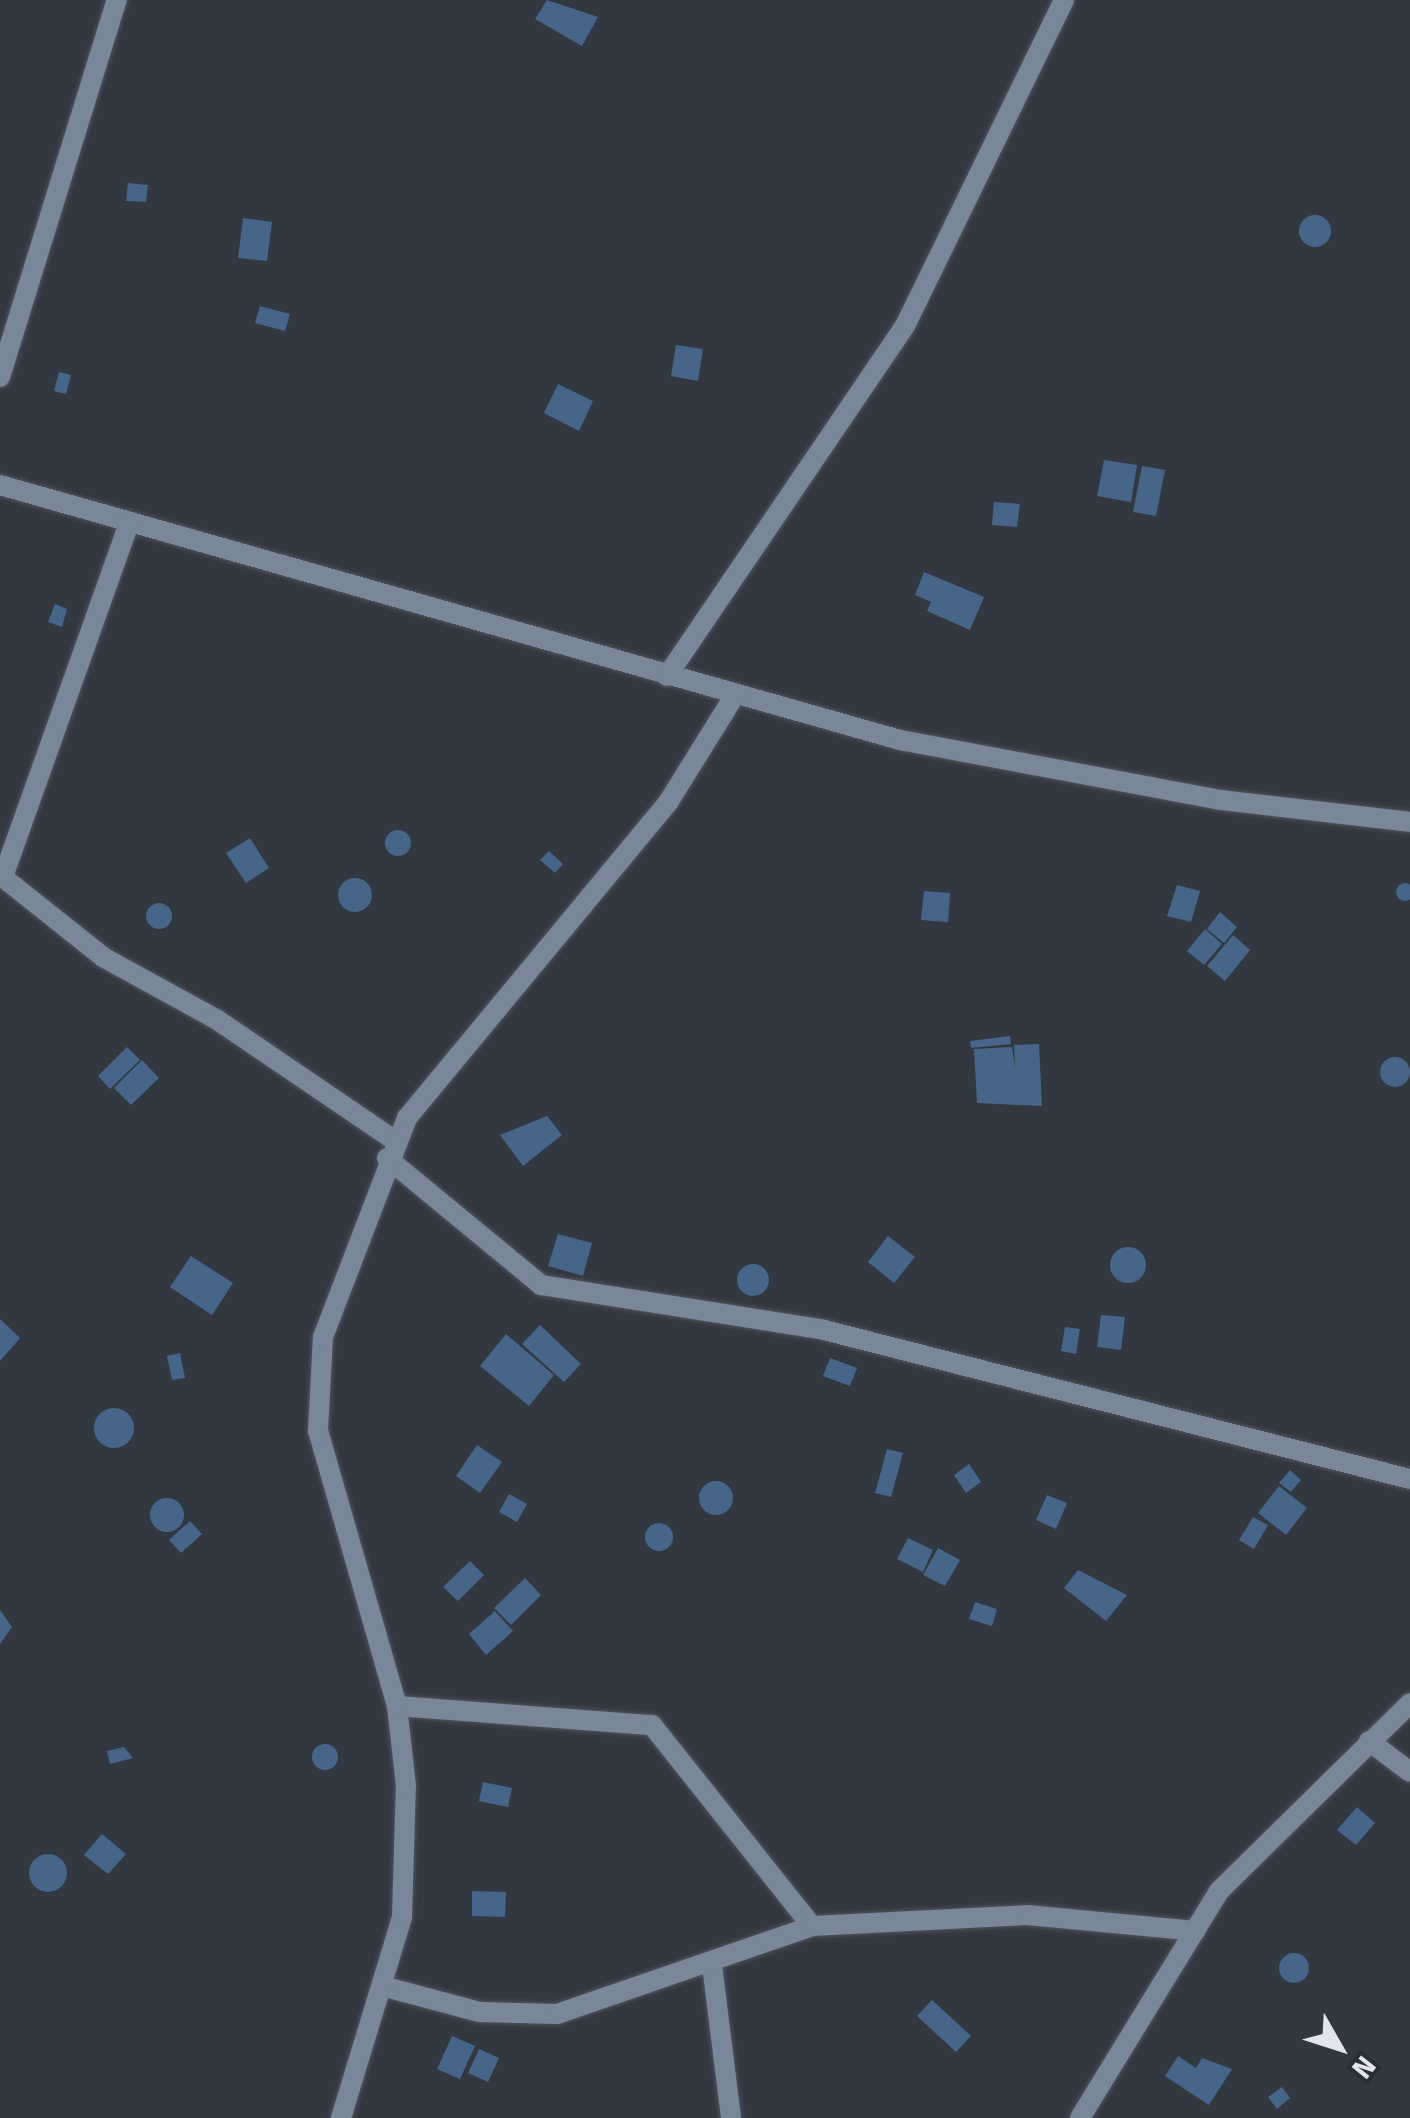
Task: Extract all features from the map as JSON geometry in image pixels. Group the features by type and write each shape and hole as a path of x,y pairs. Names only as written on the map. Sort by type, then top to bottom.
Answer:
{"street":[{"path":"0,377 117,0"},
{"path":"667,676 905,326 1064,0"},
{"path":"0,485 900,740 1220,800 1410,822"},
{"path":"129,522 2,876 103,957 216,1019 390,1149 541,1285 824,1330 1410,1480"},
{"path":"341,2118 402,1917 406,1786 396,1706 318,1431 316,1383 323,1337 390,1149 669,802 734,695"},
{"path":"1080,2118 1194,1931 1272,1830 1410,1703"},
{"path":"396,1706 652,1726 812,1926"},
{"path":"1369,1741 1410,1772"},
{"path":"382,1986 480,2012 558,2014 712,1966 812,1926 1026,1915 1194,1931"},
{"path":"712,1966 731,2118"}],"building":[{"path":"547,0 598,17 582,46 535,19"},
{"path":"128,183 148,185 146,202 126,201"},
{"path":"1315,215 1327,219 1331,231 1327,243 1315,247 1303,243 1299,231 1303,219"},
{"path":"243,218 272,222 267,261 238,258"},
{"path":"260,306 290,314 285,331 255,323"},
{"path":"676,345 703,349 698,381 671,376"},
{"path":"59,372 71,375 66,394 54,391"},
{"path":"558,384 593,401 579,431 544,413"},
{"path":"1104,460 1137,465 1131,502 1097,496"},
{"path":"1142,466 1165,470 1156,516 1133,512"},
{"path":"994,502 1020,504 1017,527 992,525"},
{"path":"924,572 984,597 970,630 927,611 931,602 915,595"},
{"path":"55,604 67,609 62,627 48,622"},
{"path":"398,830 407,834 411,843 407,852 398,856 389,852 385,843 389,834"},
{"path":"250,838 269,868 246,883 226,853"},
{"path":"549,851 563,864 555,873 540,860"},
{"path":"355,878 367,883 372,895 367,907 355,912 343,907 338,895 343,883"},
{"path":"1405,883 1414,892 1405,901 1396,892"},
{"path":"1177,885 1200,891 1191,922 1167,916"},
{"path":"924,891 950,893 948,922 921,920"},
{"path":"159,903 168,907 172,916 168,925 159,929 150,925 146,916 150,907"},
{"path":"1220,912 1237,927 1224,943 1207,929"},
{"path":"1205,929 1222,944 1204,965 1187,951"},
{"path":"1233,935 1250,950 1225,981 1207,966"},
{"path":"1010,1036 1011,1044 971,1048 970,1041"},
{"path":"1039,1044 1042,1106 977,1103 974,1049 1012,1047 1015,1068 1014,1045"},
{"path":"127,1047 140,1060 110,1089 98,1076"},
{"path":"1395,1057 1406,1061 1410,1072 1406,1083 1395,1087 1384,1083 1380,1072 1384,1061"},
{"path":"142,1060 159,1078 131,1105 114,1088"},
{"path":"547,1116 562,1135 523,1166 500,1135"},
{"path":"558,1234 592,1243 583,1276 548,1266"},
{"path":"888,1236 915,1257 894,1283 868,1262"},
{"path":"1128,1247 1141,1252 1146,1265 1141,1278 1128,1283 1115,1278 1110,1265 1115,1252"},
{"path":"191,1256 233,1283 212,1315 170,1287"},
{"path":"753,1264 764,1269 769,1280 764,1291 753,1296 742,1291 737,1280 742,1269"},
{"path":"1101,1315 1125,1317 1121,1350 1097,1347"},
{"path":"0,1319 20,1338 0,1361"},
{"path":"540,1325 581,1364 564,1382 522,1344"},
{"path":"1065,1327 1080,1329 1076,1354 1061,1351"},
{"path":"506,1334 554,1375 529,1406 480,1366"},
{"path":"180,1353 185,1378 172,1380 167,1356"},
{"path":"830,1358 857,1368 850,1386 823,1376"},
{"path":"114,1408 128,1414 134,1428 128,1442 114,1448 100,1442 94,1428 100,1414"},
{"path":"477,1445 502,1462 480,1493 456,1476"},
{"path":"887,1449 903,1453 891,1497 875,1493"},
{"path":"969,1464 981,1482 966,1493 954,1475"},
{"path":"1290,1470 1301,1480 1291,1492 1279,1483"},
{"path":"716,1481 728,1486 733,1498 728,1510 716,1515 704,1510 699,1498 704,1486"},
{"path":"1279,1486 1307,1508 1286,1535 1258,1513"},
{"path":"509,1494 527,1504 517,1522 499,1512"},
{"path":"1047,1495 1067,1503 1056,1529 1036,1520"},
{"path":"167,1498 179,1503 184,1515 179,1527 167,1532 155,1527 150,1515 155,1503"},
{"path":"1253,1517 1268,1525 1254,1549 1239,1540"},
{"path":"190,1521 202,1534 181,1553 169,1540"},
{"path":"659,1523 669,1527 673,1537 669,1547 659,1551 649,1547 645,1537 649,1527"},
{"path":"908,1538 933,1550 923,1572 897,1559"},
{"path":"938,1548 960,1560 945,1586 923,1575"},
{"path":"470,1561 484,1575 458,1601 443,1587"},
{"path":"1078,1570 1127,1595 1106,1621 1064,1588"},
{"path":"525,1578 541,1595 511,1625 494,1608"},
{"path":"975,1602 997,1609 992,1626 969,1619"},
{"path":"0,1610 12,1627 0,1644"},
{"path":"495,1611 513,1631 486,1655 469,1634"},
{"path":"325,1744 335,1747 335,1767 325,1770 315,1767 312,1757 315,1747"},
{"path":"124,1747 133,1758 110,1764 107,1751"},
{"path":"483,1782 512,1788 508,1807 479,1801"},
{"path":"1357,1807 1375,1823 1356,1845 1337,1830"},
{"path":"102,1834 126,1854 108,1874 84,1855"},
{"path":"48,1854 61,1860 67,1873 61,1886 48,1892 35,1886 29,1873 35,1860"},
{"path":"472,1891 506,1892 505,1917 472,1916"},
{"path":"1294,1953 1308,1962 1309,1968 1300,1982 1294,1983 1280,1974 1279,1968 1288,1954"},
{"path":"932,2000 971,2036 956,2052 917,2016"},
{"path":"452,2036 475,2046 460,2079 437,2069"},
{"path":"479,2049 499,2058 488,2082 468,2073"},
{"path":"1178,2056 1196,2068 1202,2058 1232,2069 1209,2105 1165,2076"},
{"path":"1282,2087 1290,2098 1277,2109 1268,2097"}]}
